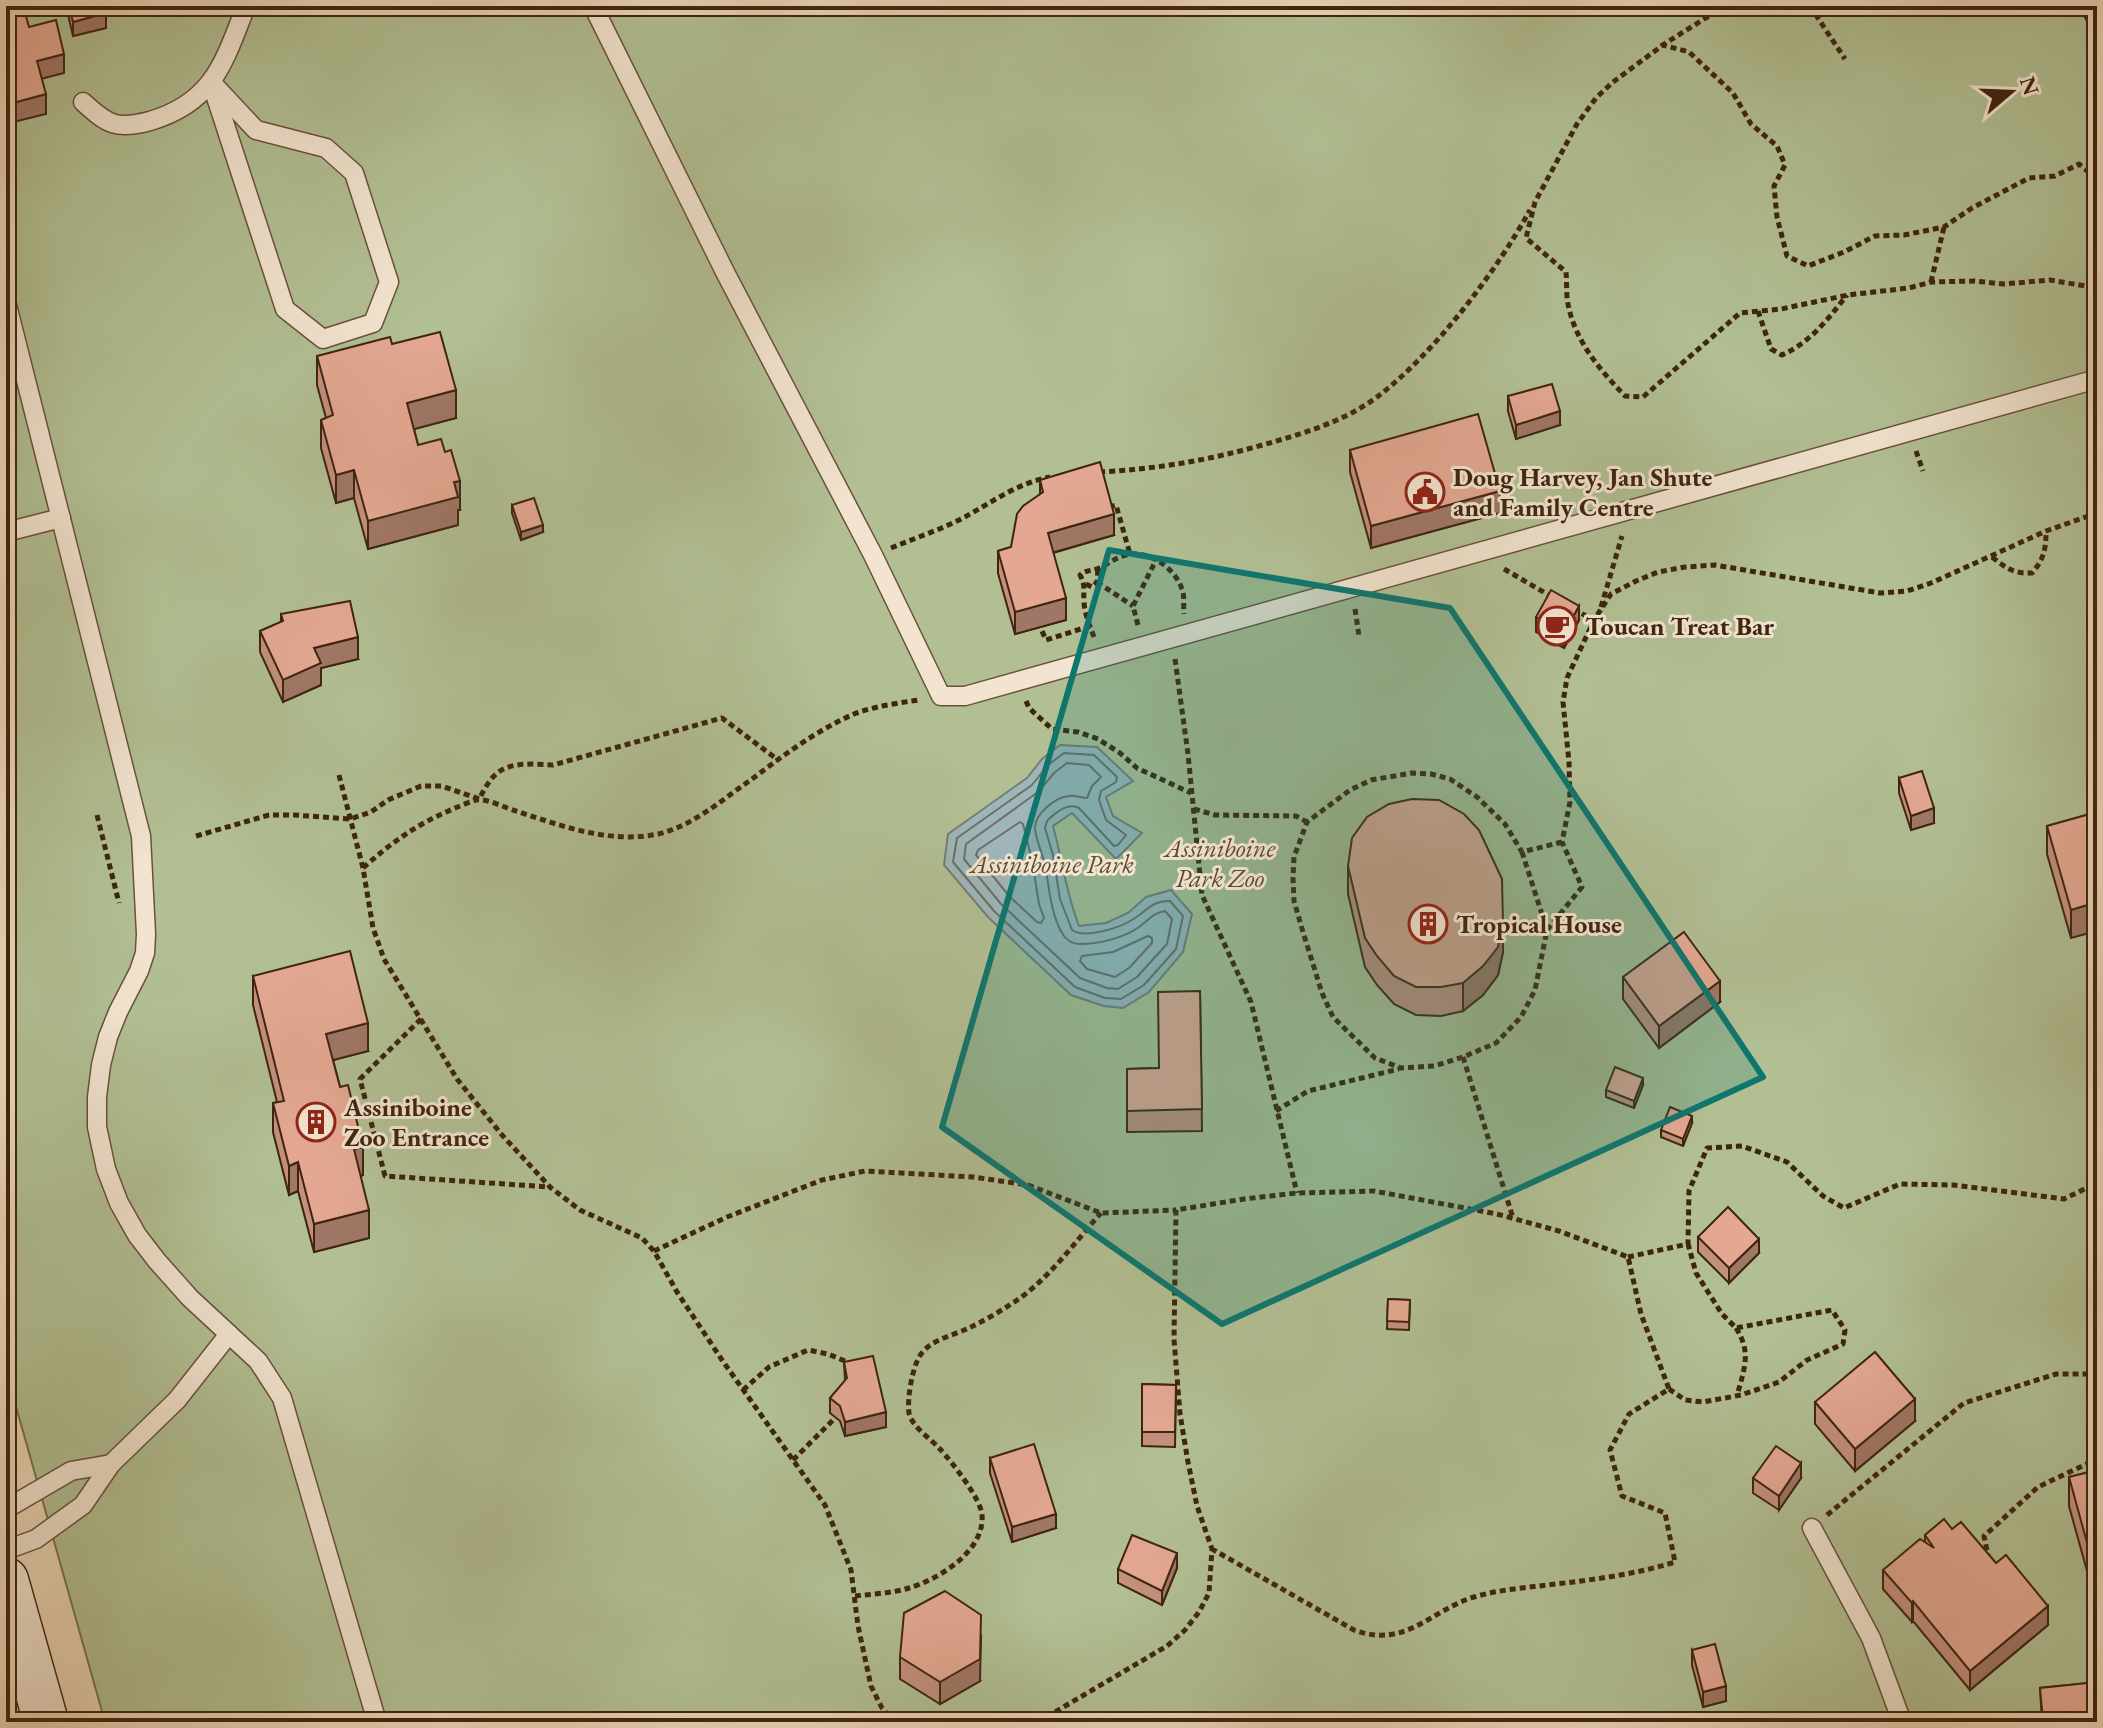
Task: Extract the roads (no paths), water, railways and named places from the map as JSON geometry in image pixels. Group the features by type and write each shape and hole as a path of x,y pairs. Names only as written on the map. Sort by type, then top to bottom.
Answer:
{"main road":[{"path":"6,1580 46,1722"}],"lane":[{"path":"83,102 109,124 125,126 172,114 193,102 211,82 226,58 246,6"},
{"path":"593,6 726,274 873,555 941,696 965,696 2097,379"},
{"path":"211,82 256,130 326,148 354,173 389,282 373,323 323,339 285,309 211,82"},
{"path":"6,301 141,836 145,953 108,1037 100,1075 97,1127 106,1169 119,1203 137,1235 181,1288 258,1361 282,1398 377,1722"},
{"path":"6,532 61,518"},
{"path":"6,1550 36,1539 83,1505 111,1464 177,1400 229,1334"},
{"path":"6,1509 71,1471 111,1464"},
{"path":"1812,1528 1871,1638 1902,1722"}],"water":[{"path":"1060,745 1097,747 1133,781 1106,797 1113,816 1142,833 1116,859 1072,813 1053,826 1079,926 1106,923 1128,913 1146,897 1171,890 1192,914 1183,952 1149,992 1123,1008 1104,1006 1071,995 988,917 944,865 948,834 1027,778 1042,759"}],"place":[{"name":"Doug Harvey, Jan Shute and Family Centre","path":"1425,492"},
{"name":"Toucan Treat Bar","path":"1557,626"},
{"name":"Tropical House","path":"1428,924"},
{"name":"Assiniboine Zoo Entrance","path":"316,1122"}],"park label":[{"name":"Assiniboine Park Zoo","path":"1220,863"},
{"name":"Assiniboine Park","path":"1052,864"}]}
